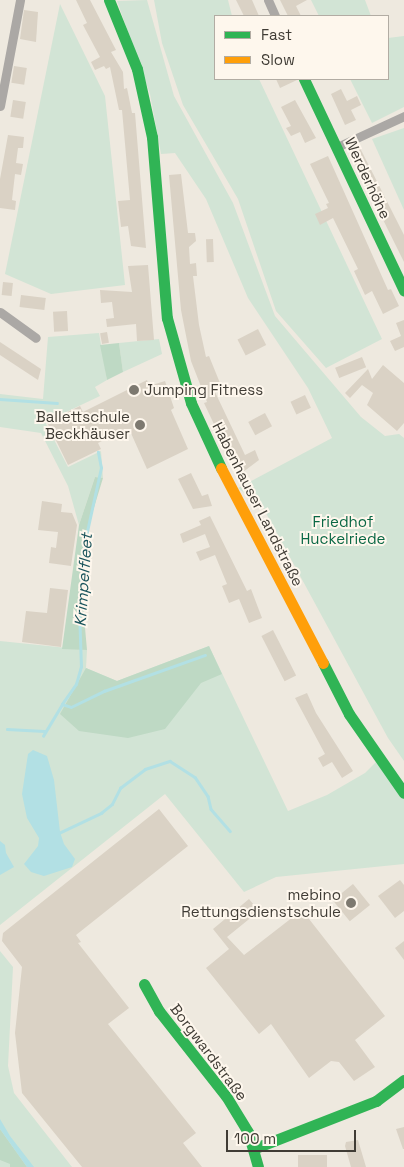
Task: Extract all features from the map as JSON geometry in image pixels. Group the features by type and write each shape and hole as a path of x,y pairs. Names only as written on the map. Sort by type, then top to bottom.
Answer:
{"street":[{"path":"0,106 20,0"},
{"name":"Habenhauser Landstraße","path":"109,0 134,63 146,106 152,136 167,318 191,403 232,489 349,714 404,793"},
{"path":"268,0 275,15"},
{"name":"Werderhöhe","path":"304,80 404,291"},
{"path":"337,147 404,116"},
{"path":"0,312 36,338"},
{"name":"Borgwardstraße","path":"144,984 160,1011 226,1096 255,1148 258,1167"},
{"path":"255,1148 363,1107 404,1080"}],"green space":[{"name":"Friedhof Huckelriede","path":"147,0 174,96 233,203 275,316 361,417 385,436 399,434 404,438 404,761 388,738 260,502 257,503 238,488 332,438 308,388 248,298 206,199 175,153 161,154 150,94 117,1"},
{"path":"154,0 228,0 232,15 214,15 214,80 259,80 382,339 326,368 276,311 238,199 183,105 162,43"},
{"path":"311,0 365,0 371,15 318,15"},
{"path":"60,4 105,96 125,285 51,294 5,274"},
{"path":"404,36 404,107 372,123 350,80 389,80 389,38"},
{"path":"404,128 404,210 372,139"},
{"path":"99,333 107,380 95,387 100,396 45,422 68,467 101,451 103,478 95,477 79,525 68,486 41,433 0,427 0,394 43,399 48,337"},
{"path":"159,339 162,354 123,372 119,343"},
{"path":"119,343 123,372 107,380 100,345"},
{"path":"95,477 103,478 88,527 82,594 87,650 62,649 79,525"},
{"path":"0,641 87,650 86,668 117,681 209,646 288,811 327,795 365,773 376,762 404,799 404,864 276,877 244,892 165,794 0,925"},
{"path":"209,646 222,674 201,683 165,729 128,738 79,731 60,714 86,668 117,681"},
{"path":"0,951 13,967 8,1066 14,1093 72,1167 0,1167"},
{"path":"0,1129 27,1167 10,1167 10,1164 0,1160"}],"water":[{"path":"33,750 47,756 54,780 60,832 64,844 75,859 72,867 44,876 31,872 24,864 38,846 39,838 27,818 22,794 28,754"},
{"path":"0,841 5,845 6,853 14,867 0,875"},
{"path":"0,1119 10,1136 34,1167 27,1167 0,1129"}],"building":[{"path":"76,0 90,0 116,50 111,52 123,72 124,89 127,88 132,113 135,113 146,248 131,246 128,226 121,227 118,201 130,200 122,110 119,110 110,67 106,69 104,66 95,70 91,62 100,57 83,25 87,23"},
{"path":"236,0 252,0 259,15 244,15"},
{"path":"280,0 307,0 296,6 300,15 288,15"},
{"path":"24,10 38,12 36,42 20,39"},
{"path":"14,66 27,68 24,85 11,83"},
{"path":"276,80 297,80 280,88"},
{"path":"341,89 347,101 357,96 361,105 351,110 356,120 345,125 331,94"},
{"path":"13,100 26,102 23,119 10,117"},
{"path":"295,100 316,138 305,143 300,132 291,136 286,128 291,126 281,107"},
{"path":"8,135 24,137 23,148 18,148 16,163 23,164 21,175 15,174 12,200 16,201 15,210 0,208 0,179"},
{"path":"359,146 404,235 404,262 349,151"},
{"path":"328,156 388,290 391,289 399,306 383,314 372,291 365,295 354,271 358,269 333,218 320,225 315,214 328,208 326,204 329,203 310,164"},
{"path":"181,174 188,233 195,233 196,241 189,247 190,264 196,263 197,276 193,276 199,325 206,357 209,356 222,388 215,392 245,455 255,450 259,460 243,472 233,452 228,454 204,403 207,402 191,361 181,310 169,175"},
{"path":"206,239 213,239 214,262 207,262"},
{"path":"148,265 154,340 137,341 136,324 107,327 106,319 114,318 112,302 101,303 100,290 132,292 128,266"},
{"path":"3,282 13,283 12,296 2,295"},
{"path":"21,295 46,298 44,310 20,307"},
{"path":"67,311 68,331 54,332 53,312"},
{"path":"404,320 404,347 395,351 390,341 401,336 396,323"},
{"path":"258,329 266,345 246,355 238,339"},
{"path":"107,332 109,343 102,344 100,333"},
{"path":"0,342 41,369 38,380 0,355"},
{"path":"362,357 366,367 339,378 335,368"},
{"path":"383,365 404,383 404,423 397,431 367,405 373,393 362,385 350,398 345,393 368,369 372,379"},
{"path":"147,380 149,386 165,381 174,408 171,410 188,449 147,469 130,431 124,434 122,431 98,443 101,449 68,465 47,422 80,406 83,412"},
{"path":"305,395 311,408 296,414 290,402"},
{"path":"265,413 272,426 255,435 248,422"},
{"path":"191,473 202,496 208,494 212,506 193,509 178,479"},
{"path":"42,501 62,504 61,512 72,513 77,525 71,566 49,563 51,547 56,548 58,532 38,530"},
{"path":"210,516 247,591 251,589 262,618 249,623 239,599 229,603 222,586 227,584 215,555 200,561 196,552 210,547 205,534 183,543 180,534 201,525 199,521"},
{"path":"50,588 68,590 61,647 22,642 26,611 47,613"},
{"path":"273,630 296,675 285,681 261,636"},
{"path":"307,693 316,713 353,771 342,778 332,762 323,767 318,758 325,754 295,698"},
{"path":"159,809 188,846 76,935 81,942 78,943 129,1008 108,1024 196,1133 183,1143 202,1167 82,1167 22,1093 15,1033 22,967 2,941 3,933"},
{"path":"400,880 404,885 404,911 395,918 378,896"},
{"name":"mebino Rettungsdienstschule","path":"353,884 370,905 350,921 333,900"},
{"path":"249,899 259,911 227,937 244,955 302,910 385,1016 355,1040 375,1067 354,1081 339,1062 331,1061 309,1078 271,1024 259,1034 206,968 229,949 213,929"},
{"path":"404,941 404,960 395,948"},
{"path":"404,1127 404,1149 403,1149 396,1129"},
{"path":"358,1140 366,1167 351,1167 345,1146 346,1142"},
{"path":"298,1155 327,1155 327,1167 298,1167"}],"waterway":[{"name":"Krimpelfleet","path":"0,399 57,403"},
{"name":"Krimpelfleet","path":"62,704 76,684 81,667 79,609 84,545 101,468 98,452"},
{"path":"43,736 62,704 71,707 104,691 205,655"},
{"path":"7,729 44,731"},
{"path":"59,833 101,813 112,804 120,788 145,769 170,761 195,777 208,796 211,809 230,831"}],"traffic: fast":[{"path":"109,0 137,69 152,137 167,318 191,403 221,468"},
{"path":"304,80 404,291"},
{"path":"323,663 349,714 404,793"},
{"path":"144,984 159,1011 226,1096 248,1132 258,1167"},
{"path":"255,1148 376,1101 404,1080"}],"traffic: slow":[{"path":"221,468 323,663"}],"place":[{"name":"Jumping Fitness","path":"134,390"},
{"name":"Ballettschule Beckhäuser","path":"140,425"},
{"name":"mebino Rettungsdienstschule","path":"351,903"}]}
